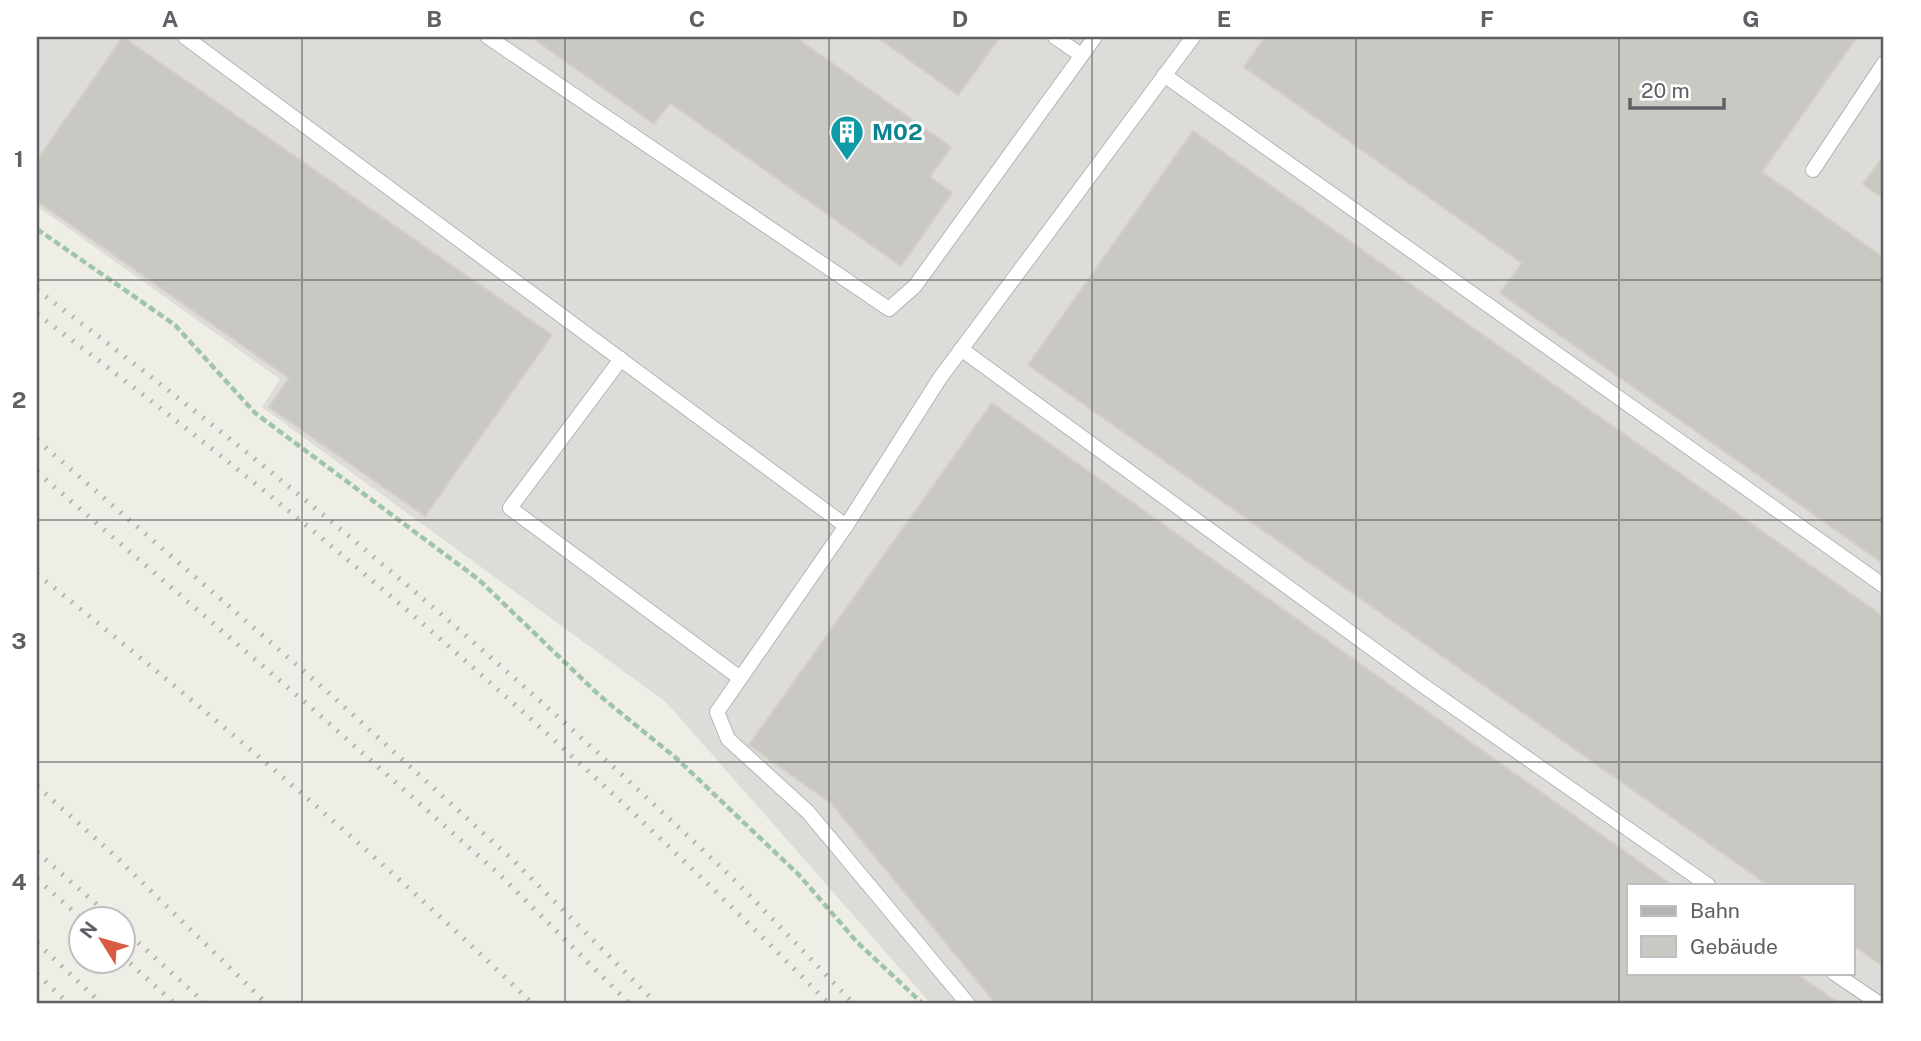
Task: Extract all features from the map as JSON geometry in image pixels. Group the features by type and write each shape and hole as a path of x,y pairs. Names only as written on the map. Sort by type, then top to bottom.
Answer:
{"lane":[{"path":"185,37 846,526"},
{"path":"488,37 889,309 915,286 1094,37"},
{"path":"1055,37 1081,55"},
{"path":"968,1004 808,812 728,738 717,712 846,526 961,349 1193,37"},
{"path":"1812,170 1884,62"},
{"path":"1164,75 1884,586"},
{"path":"961,349 1421,684 1707,884"},
{"path":"621,359 510,508 740,678"},
{"path":"1835,974 1880,1004"}],"path":[{"path":"37,229 175,325 255,413 478,579 600,696 676,758 789,866 857,942 923,1004"}],"shaded area":[{"path":"37,37 1884,37 1884,1004 931,1004 667,703 262,407 280,379 37,206"}],"building":[{"path":"123,37 552,335 425,516 269,407 289,378 37,201 37,160"},
{"name":"M02","path":"531,37 795,37 951,147 930,177 952,193 901,266 670,103 654,124"},
{"path":"877,37 1000,37 958,95"},
{"path":"1265,37 1857,37 1762,172 1884,258 1884,564 1500,293 1522,263 1244,67"},
{"path":"1193,131 1884,617 1884,967 1854,946 1854,884 1767,884 1028,365"},
{"path":"1884,155 1884,199 1863,184"},
{"path":"992,403 1671,884 1627,884 1627,974 1796,974 1840,1004 996,1004 832,804 749,745"}],"railway":[{"path":"37,290 303,498 560,718 725,871 854,1004"},
{"path":"37,314 244,475 446,644 642,821 829,1004"},
{"path":"37,440 329,693 515,862 657,1004"},
{"path":"37,472 315,711 499,874 630,1004"},
{"path":"37,574 290,783 413,892 533,1004"},
{"path":"37,786 115,856 267,1004"},
{"path":"37,852 96,904"},
{"path":"37,879 66,905"},
{"path":"136,941 206,1004"},
{"path":"37,943 102,1004"},
{"path":"136,969 175,1004"},
{"path":"37,974 69,1004"}],"place":[{"name":"M02","path":"847,162"}]}
